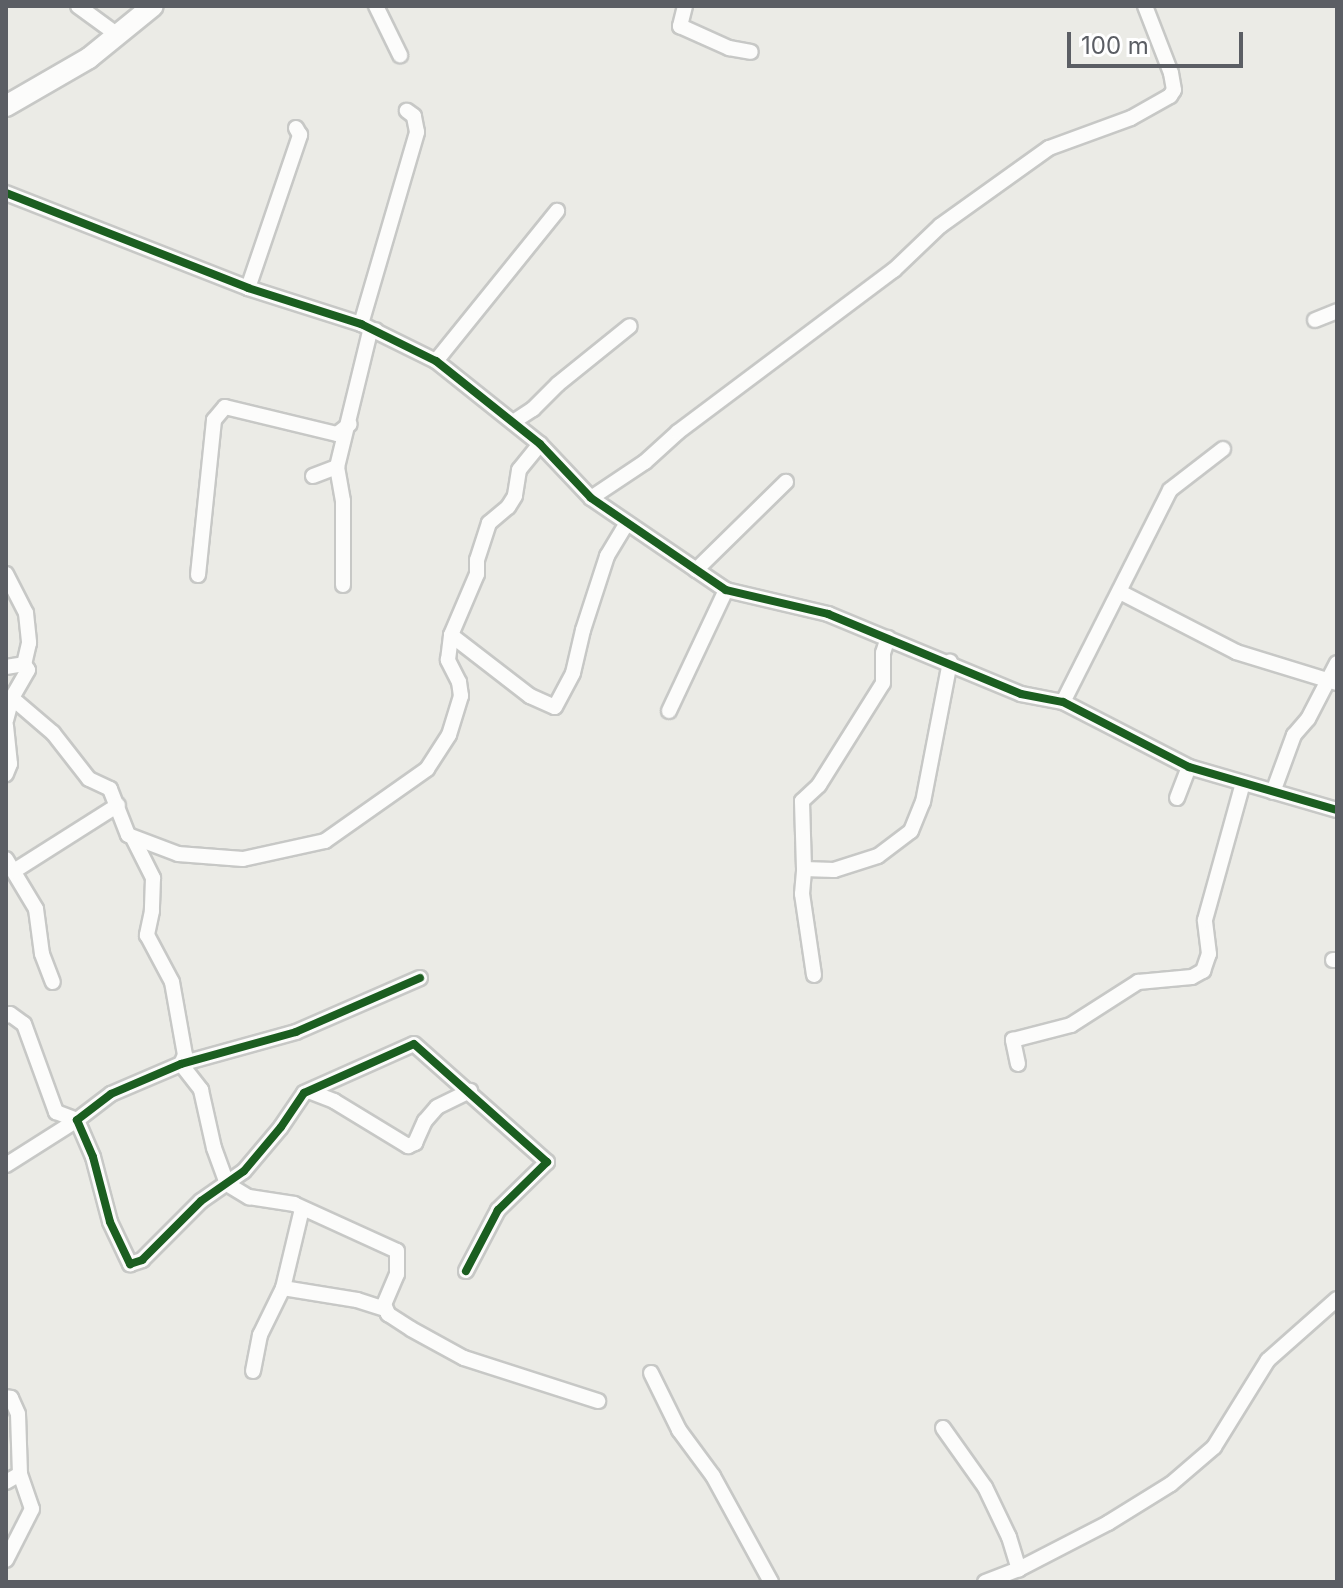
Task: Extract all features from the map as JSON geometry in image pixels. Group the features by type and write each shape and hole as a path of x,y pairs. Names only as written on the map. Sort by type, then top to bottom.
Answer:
{"street":[{"path":"78,6 119,36"},
{"path":"6,106 89,58 153,6"},
{"path":"376,6 400,55"},
{"path":"685,6 680,26 729,48 751,52"},
{"path":"591,498 645,462 678,432 894,270 940,226 1049,148 1131,118 1170,96 1174,90 1171,73 1145,6"},
{"path":"343,585 343,501 337,467 350,424 369,327 417,132 414,116 407,111"},
{"path":"248,288 300,135 296,128"},
{"path":"6,193 248,288 369,327 436,361 540,444 591,498 726,590 776,599 828,614 1021,694 1063,702 1189,767 1337,810"},
{"path":"436,361 557,211"},
{"path":"1315,320 1337,311"},
{"path":"513,422 533,409 558,384 630,326"},
{"path":"198,575 214,420 225,407 337,434 350,424"},
{"path":"133,838 178,854 243,859 332,837 427,769 442,748 461,696 459,682 448,660 451,635 477,574 477,560 489,523 508,507 515,496 519,470 540,444"},
{"path":"1063,702 1170,490 1223,449"},
{"path":"313,476 337,467"},
{"path":"696,570 786,482"},
{"path":"451,635 530,696 555,707 573,673 607,556 626,524"},
{"path":"6,574 26,613 29,628 24,664 28,670 12,698 6,720"},
{"path":"669,711 726,590"},
{"path":"1120,592 1236,652 1332,683"},
{"path":"814,975 802,894 802,801 819,785 883,683 883,653 888,638"},
{"path":"804,869 834,870 878,856 911,831 923,802 950,662"},
{"path":"1273,792 1294,735 1332,683 1337,663"},
{"path":"6,667 24,664"},
{"path":"12,698 53,733 89,779 110,789 123,827 133,838 153,878 152,911 147,935 172,982 185,1055 181,1064"},
{"path":"6,726 10,754 6,774"},
{"path":"1177,798 1189,767"},
{"path":"1018,1064 1013,1040 1071,1025 1138,982 1192,977 1203,971 1209,954 1205,920 1243,783"},
{"path":"53,982 42,954 36,909 10,865 118,805"},
{"path":"6,1165 77,1120 111,1094 181,1064 296,1032 420,978"},
{"path":"6,1016 10,1014 24,1024 56,1112 77,1120 93,1157 110,1222 130,1264 142,1260 201,1201 244,1171 281,1127 298,1097 414,1044 547,1162 498,1210 466,1271"},
{"path":"181,1064 201,1090 214,1148 227,1184 249,1197 302,1209 397,1251 397,1274 384,1300 385,1309"},
{"path":"311,1092 334,1101 408,1146 415,1143 425,1121 437,1107 470,1091"},
{"path":"253,1371 260,1335 283,1288 302,1209"},
{"path":"283,1288 357,1300 385,1309 411,1329 464,1358 598,1401"},
{"path":"985,1582 1019,1569 1108,1523 1171,1484 1205,1456 1268,1360 1337,1299"},
{"path":"651,1373 679,1430 713,1476 771,1582"},
{"path":"6,1397 11,1398 18,1414 20,1474 32,1509 9,1548 6,1560"},
{"path":"943,1428 985,1487 1009,1537 1019,1569"},
{"path":"6,1482 20,1474"}],"cycle path":[{"path":"6,193 248,288 361,324 436,361 540,444 591,498 726,590 828,614 1021,694 1063,702 1189,767 1337,810"},
{"path":"420,978 296,1032 181,1064 111,1094 77,1120 93,1157 110,1222 130,1264 142,1260 201,1201 244,1171 281,1127 304,1093 414,1044 547,1162 498,1210 466,1271"}]}
